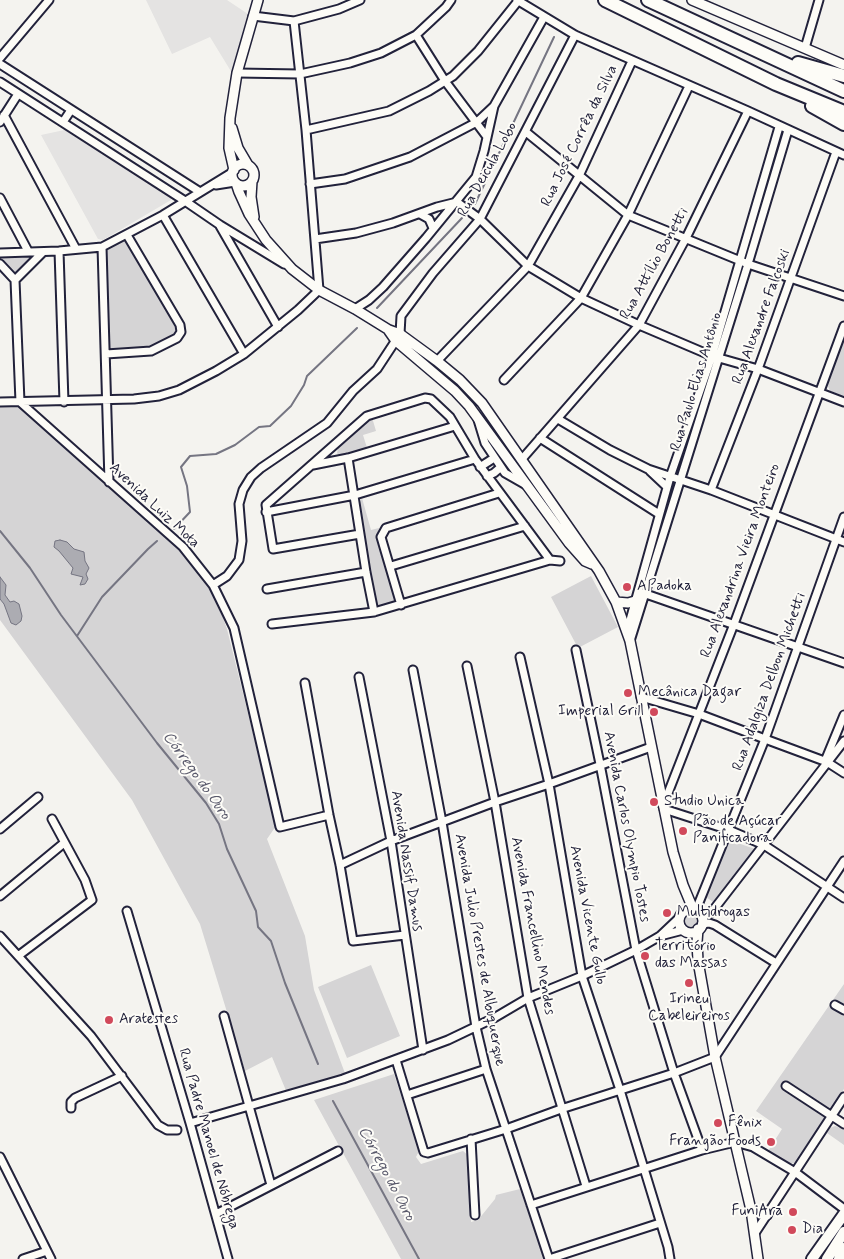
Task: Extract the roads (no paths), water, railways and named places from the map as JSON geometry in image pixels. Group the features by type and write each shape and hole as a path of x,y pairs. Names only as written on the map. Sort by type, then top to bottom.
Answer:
{"highway":[{"path":"605,0 776,84 844,112"},
{"path":"648,0 844,91"},
{"path":"759,51 844,76"},
{"path":"776,84 844,124"}],"main road":[{"path":"812,1259 844,1214"},
{"path":"827,1259 844,1232"},
{"path":"839,1259 844,1248"}],"street":[{"path":"0,58 49,0"},
{"path":"258,0 237,73 230,118 228,148 233,177 243,204 266,240 292,269"},
{"path":"253,16 294,21 339,9 360,0"},
{"path":"237,73 300,74 350,64 381,53 416,35 451,0"},
{"path":"306,130 389,111 429,91 453,76 478,51 517,0 575,35 748,111 844,156"},
{"path":"692,0 844,65"},
{"path":"805,48 820,0"},
{"path":"355,309 369,300 383,287 457,202 476,177 494,106 544,17"},
{"path":"294,21 306,130 319,290"},
{"path":"416,35 445,81 487,137"},
{"name":"Rua Deicula Lobo","path":"398,338 401,316 433,273 480,219 575,35"},
{"name":"Rua José Corrêa da Silva","path":"437,361 528,266 579,176 632,61"},
{"path":"0,64 200,192"},
{"path":"0,82 220,225 292,269 319,290 389,330 455,391 477,415 489,440 494,458 503,470 527,486"},
{"path":"504,380 582,298 628,215 690,86"},
{"path":"18,94 2,118 76,249"},
{"path":"310,184 345,178 410,157 477,122 494,106"},
{"path":"63,122 71,110"},
{"name":"Rua Attílio Bonetti","path":"522,459 639,325 686,238 748,111"},
{"path":"230,118 234,139 254,174 251,197 255,222"},
{"name":"Rua Paulo Elias Antônio","path":"630,641 681,479 716,356 740,261 779,127"},
{"name":"Rua Paulo Elias Antônio","path":"626,631 670,476 716,356 748,264 788,130"},
{"path":"526,132 628,215 740,261 844,296"},
{"name":"Rua Alexandre Falcoski","path":"712,490 758,369 836,152"},
{"path":"0,253 43,252 102,247 163,215 213,185 233,171 238,165 248,165"},
{"path":"213,185 236,182 246,185 252,180"},
{"path":"0,198 28,251"},
{"path":"457,202 480,219 528,266 582,298 639,325 716,356 758,369 844,402"},
{"path":"315,239 356,233 457,202"},
{"path":"420,214 429,219 433,228"},
{"path":"163,215 244,354"},
{"path":"220,225 278,327"},
{"path":"106,354 151,352 177,338 181,332 180,326 127,235"},
{"path":"102,247 109,482"},
{"path":"59,251 64,402"},
{"path":"15,280 43,252"},
{"path":"0,264 15,280 20,402"},
{"path":"0,402 64,402 159,396 179,390 244,354 278,327 319,290"},
{"name":"Rua Alexandrina Vieira Monteiro","path":"664,807 844,326"},
{"path":"398,338 437,361 460,380 482,403 596,566 616,602 630,641 673,852 683,885 696,911 700,927 698,961"},
{"path":"213,585 227,576 240,560 242,541 239,504 243,490 251,477 261,468 327,423 353,390 377,369 398,338"},
{"path":"360,534 273,549 266,505 369,414 425,398 431,399 450,417 480,467 550,560"},
{"name":"Avenida Luiz Mota","path":"20,402 183,547 213,585 234,628 280,827 329,815"},
{"path":"558,419 610,450 648,469 712,490 844,542"},
{"path":"312,465 348,458 455,426"},
{"path":"489,440 502,430"},
{"path":"540,438 659,514"},
{"path":"489,440 514,467 569,543 585,561 596,566"},
{"path":"330,448 337,460"},
{"path":"348,458 374,612"},
{"path":"480,467 494,458"},
{"path":"266,512 354,494 475,459"},
{"path":"487,476 514,467 522,459"},
{"path":"648,469 667,487"},
{"path":"401,605 381,537 386,528 499,493"},
{"name":"Rua Adalgiza Delbon Michetti","path":"696,911 765,738 844,518"},
{"path":"391,566 525,526"},
{"path":"272,624 374,612 550,560 560,562"},
{"path":"268,589 366,572"},
{"path":"638,591 844,663"},
{"path":"616,602 628,603 635,601"},
{"name":"Avenida Carlos Olympio Tostes","path":"576,650 636,950 674,1073 702,1150"},
{"name":"Avenida Vicente Gullo","path":"520,657 549,784 582,976 620,1090 670,1259"},
{"name":"Avenida Francellino Mendes","path":"467,666 495,802 528,998 586,1186"},
{"name":"Avenida Julio Prestes de Albuquerque","path":"413,670 442,822 476,1026 486,1069 549,1259"},
{"name":"Avenida Nassif Damus","path":"359,677 391,841 423,1050"},
{"path":"305,683 353,941 404,935"},
{"path":"641,696 699,714 765,738 844,773"},
{"path":"825,763 844,715"},
{"path":"190,1123 343,1079 423,1050 476,1026 528,998 582,976 636,950 660,936 689,909 711,913 825,763 844,741"},
{"path":"340,864 391,841 651,747"},
{"path":"0,829 38,798"},
{"path":"664,807 729,830 764,845 844,898"},
{"path":"18,956 92,900 84,880 52,819"},
{"path":"0,896 64,843"},
{"path":"396,1060 424,1152 428,1153 674,1073 715,1057 844,861"},
{"path":"683,885 680,924 685,930 698,961 715,1057 751,1210 758,1259"},
{"name":"Rua Padre Manoel de Nóbrega","path":"127,911 228,1259"},
{"path":"660,936 685,930 692,932 709,923 776,963"},
{"path":"0,936 91,1036 158,1125 167,1130 177,1130"},
{"path":"835,1005 844,1010"},
{"path":"224,1016 271,1185"},
{"path":"407,1095 486,1069"},
{"path":"70,1108 71,1102 75,1098 122,1076"},
{"path":"786,1086 844,1124"},
{"path":"755,1233 844,1097"},
{"path":"472,1139 475,1215"},
{"path":"531,1204 702,1150 735,1142 753,1147 795,1172 844,1209"},
{"path":"216,1214 338,1151"},
{"path":"0,1157 51,1259"},
{"path":"751,1210 767,1215"},
{"path":"549,1259 660,1223"},
{"path":"23,1259 47,1250"}],"waterway":[{"path":"475,204 554,37"},
{"path":"377,308 462,218"},
{"path":"174,529 190,512 187,486 181,467 190,456 216,454 235,445 259,427 270,426 291,406 304,385 307,376 357,328"},
{"name":"Córrego do Ouro","path":"0,531 30,568 61,615 157,743 206,803 219,824 227,849 256,911 258,927 271,941 285,983 318,1064"},
{"path":"77,636 102,597 157,541"},
{"name":"Córrego do Ouro","path":"333,1101 419,1259"}],"place":[{"name":"APadoka","path":"627,587"},
{"name":"Mecânica Dagar","path":"628,693"},
{"name":"Imperial Grill","path":"654,712"},
{"name":"Studio Unica","path":"654,802"},
{"name":"Pão de Açúcar Panificadora","path":"683,831"},
{"name":"Multidrogas","path":"667,913"},
{"name":"Território das Massas","path":"645,956"},
{"name":"Irineu Cabeleireiros","path":"689,983"},
{"name":"Aratestes","path":"109,1020"},
{"name":"Fênix","path":"718,1123"},
{"name":"Frangão Foods","path":"771,1142"},
{"name":"FuniAra","path":"793,1212"},
{"name":"Dia","path":"792,1230"}]}
